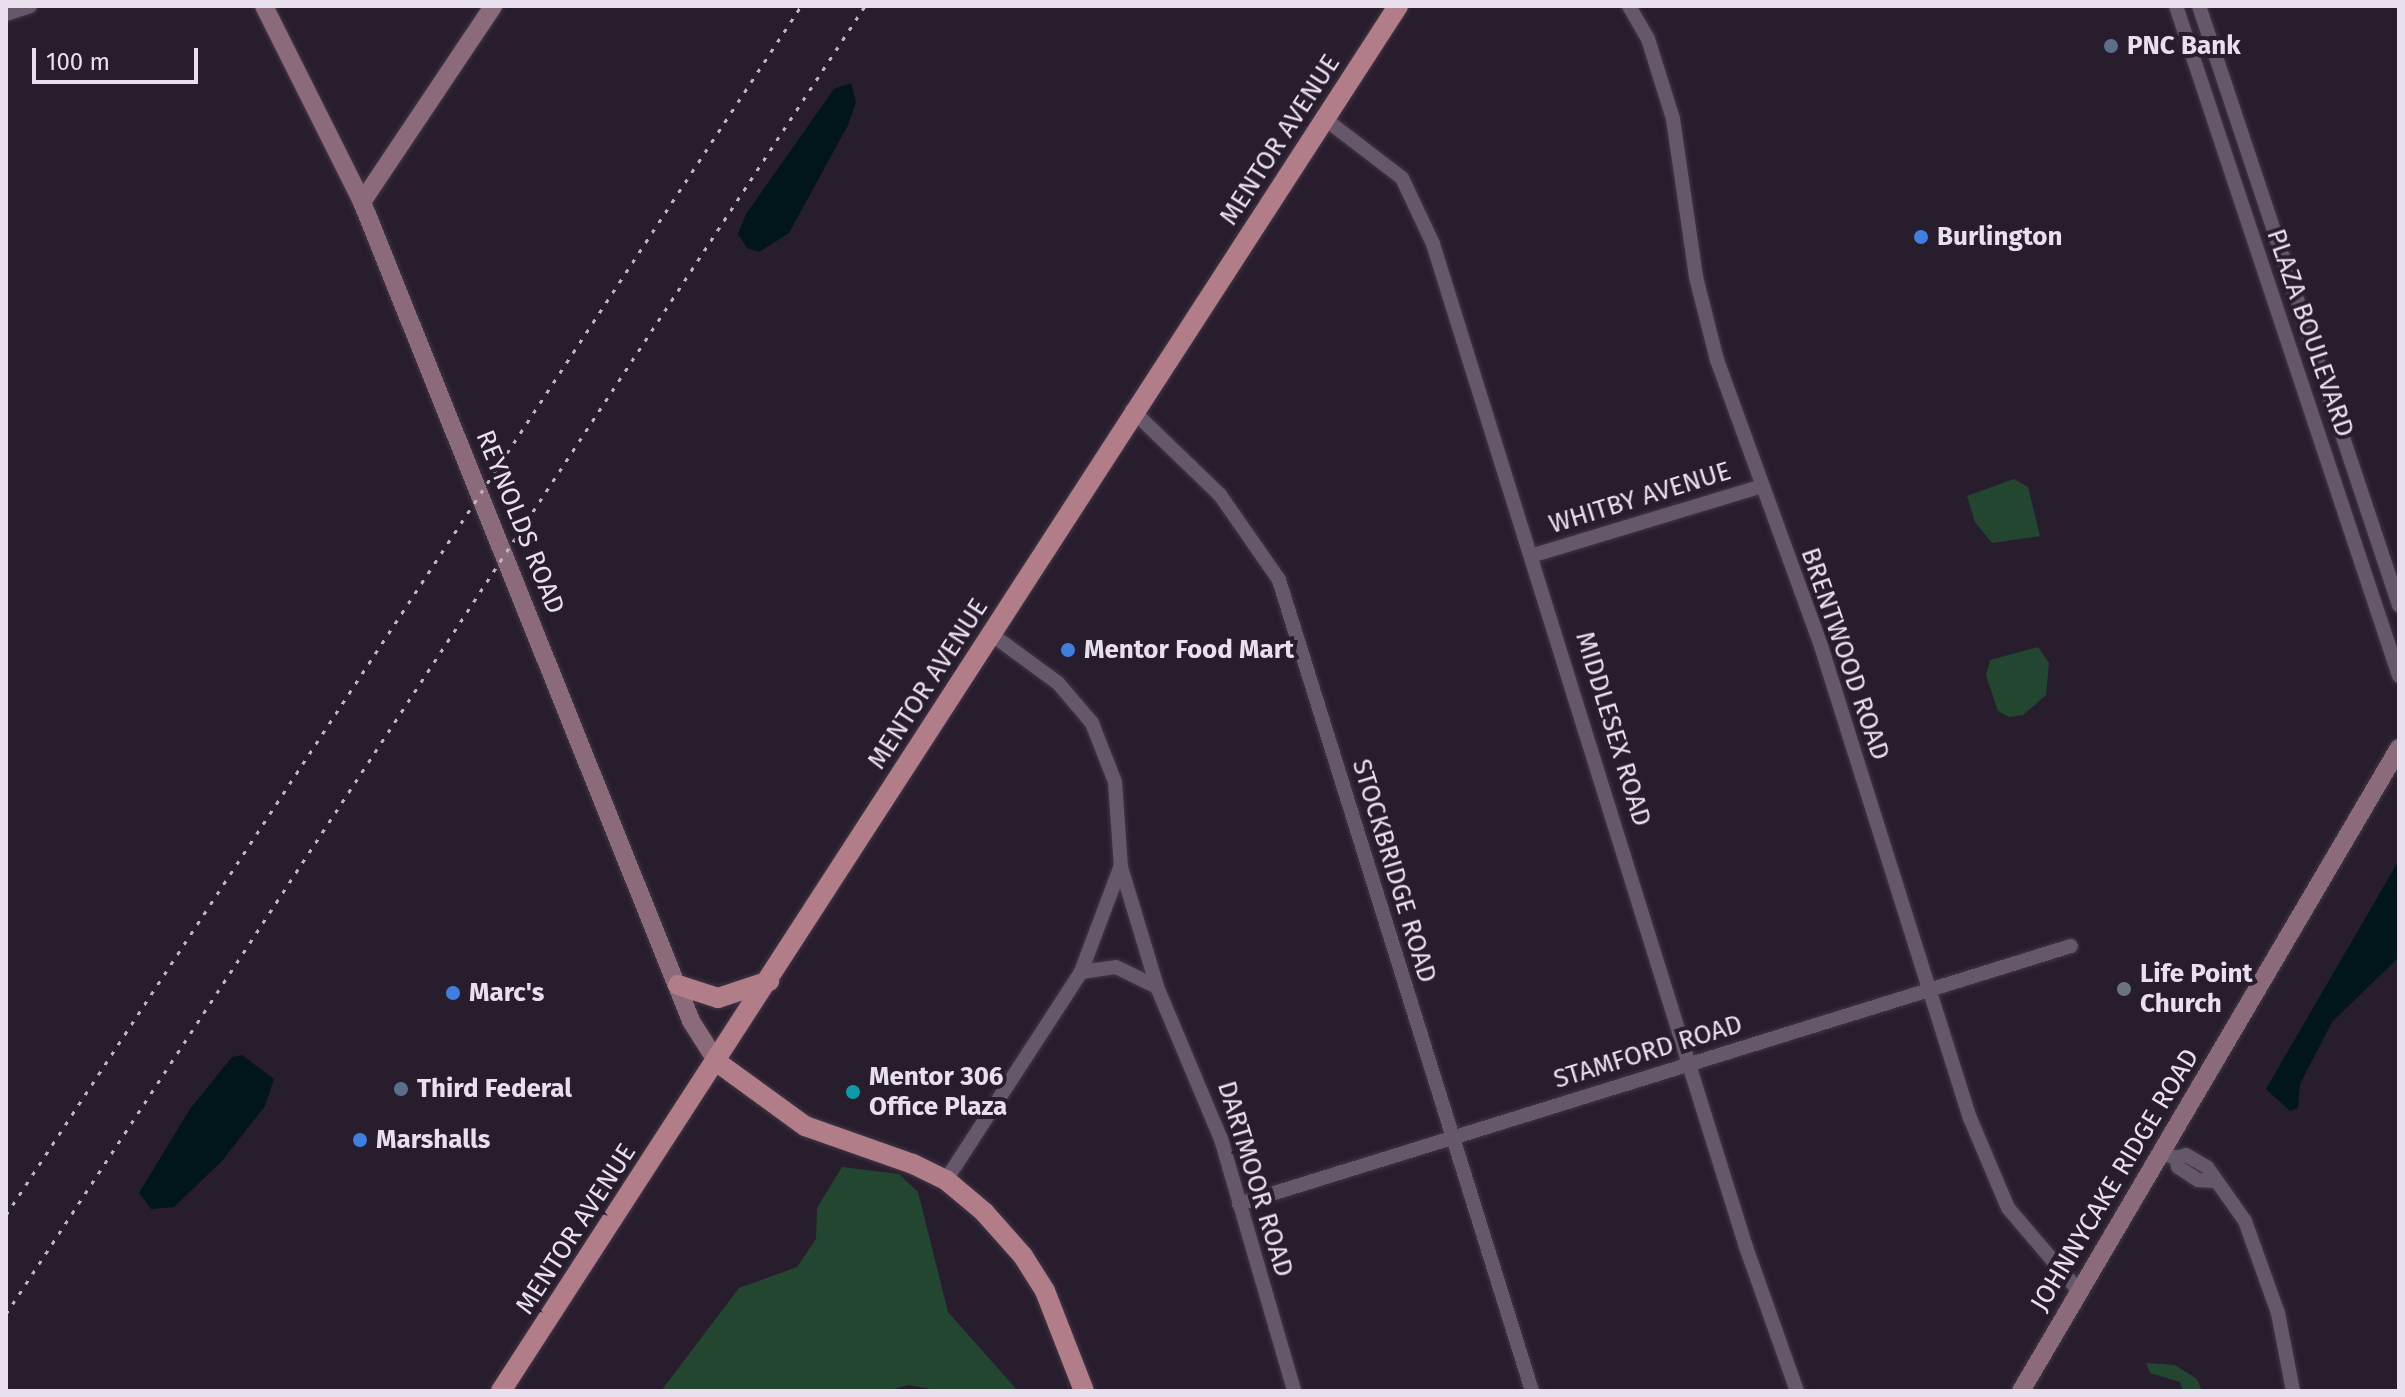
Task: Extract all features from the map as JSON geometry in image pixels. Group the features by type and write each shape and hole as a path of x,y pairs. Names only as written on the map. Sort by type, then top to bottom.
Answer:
{"main road":[{"name":"REYNOLDS ROAD","path":"264,6 362,202 698,1035 717,1062"},
{"path":"362,202 493,6"},
{"name":"MENTOR AVENUE","path":"501,1391 717,1062 1132,410 1398,6"},
{"name":"JOHNNYCAKE RIDGE ROAD","path":"2021,1391 2079,1291 2168,1156 2399,748"},
{"path":"678,985 718,998 769,981"},
{"path":"717,1062 805,1126 946,1180 1023,1256 1065,1331 1084,1391"}],"street":[{"path":"6,14 30,6"},
{"name":"BRENTWOOD ROAD","path":"1629,6 1648,39 1673,119 1696,277 1759,487 1821,646 1970,1118 2008,1208 2079,1291"},
{"name":"PLAZA BOULEVARD","path":"2176,6 2399,676"},
{"name":"PLAZA BOULEVARD","path":"2199,6 2399,605"},
{"name":"MIDDLESEX ROAD","path":"1325,119 1402,178 1421,217 1534,555 1690,1063 1797,1391"},
{"name":"STOCKBRIDGE ROAD","path":"1132,410 1220,495 1279,580 1532,1391"},
{"name":"WHITBY AVENUE","path":"1534,555 1759,487"},
{"name":"DARTMOOR ROAD","path":"991,634 1058,683 1092,723 1115,782 1121,867 1157,987 1210,1108 1294,1391"},
{"path":"946,1180 1081,972 1121,867"},
{"name":"STAMFORD ROAD","path":"1239,1204 2071,946"},
{"path":"1081,972 1116,967 1157,987"},
{"path":"2168,1156 2186,1155 2207,1167 2245,1221 2267,1279 2293,1391"}],"green space":[{"path":"2014,479 2028,487 2040,536 1992,543 1975,522 1967,496"},
{"path":"2038,647 2049,663 2046,695 2023,715 2009,717 1998,711 1986,675 1990,660"},
{"path":"842,1167 899,1174 918,1192 948,1312 1018,1391 942,1391 909,1385 886,1391 661,1391 739,1288 797,1267 816,1239 817,1208"},
{"path":"2146,1363 2175,1365 2197,1379 2202,1391 2183,1391 2180,1382 2150,1373"}],"shaded area":[{"path":"851,83 856,102 848,125 789,233 759,252 747,248 738,234 746,214 834,89"},
{"path":"2399,860 2399,957 2332,1022 2300,1084 2298,1108 2290,1111 2266,1089"},
{"path":"242,1055 274,1079 265,1106 222,1161 174,1207 151,1209 139,1193 190,1109 232,1057"}],"railway":[{"path":"6,1215 801,6"},
{"path":"6,1314 865,6"}],"place":[{"name":"PNC Bank","path":"2111,46"},
{"name":"Burlington","path":"1921,237"},
{"name":"Mentor Food Mart","path":"1068,650"},
{"name":"Life Point Church","path":"2124,989"},
{"name":"Marc's","path":"453,993"},
{"name":"Third Federal","path":"401,1089"},
{"name":"Mentor 306 Office Plaza","path":"853,1092"},
{"name":"Marshalls","path":"360,1140"}]}
